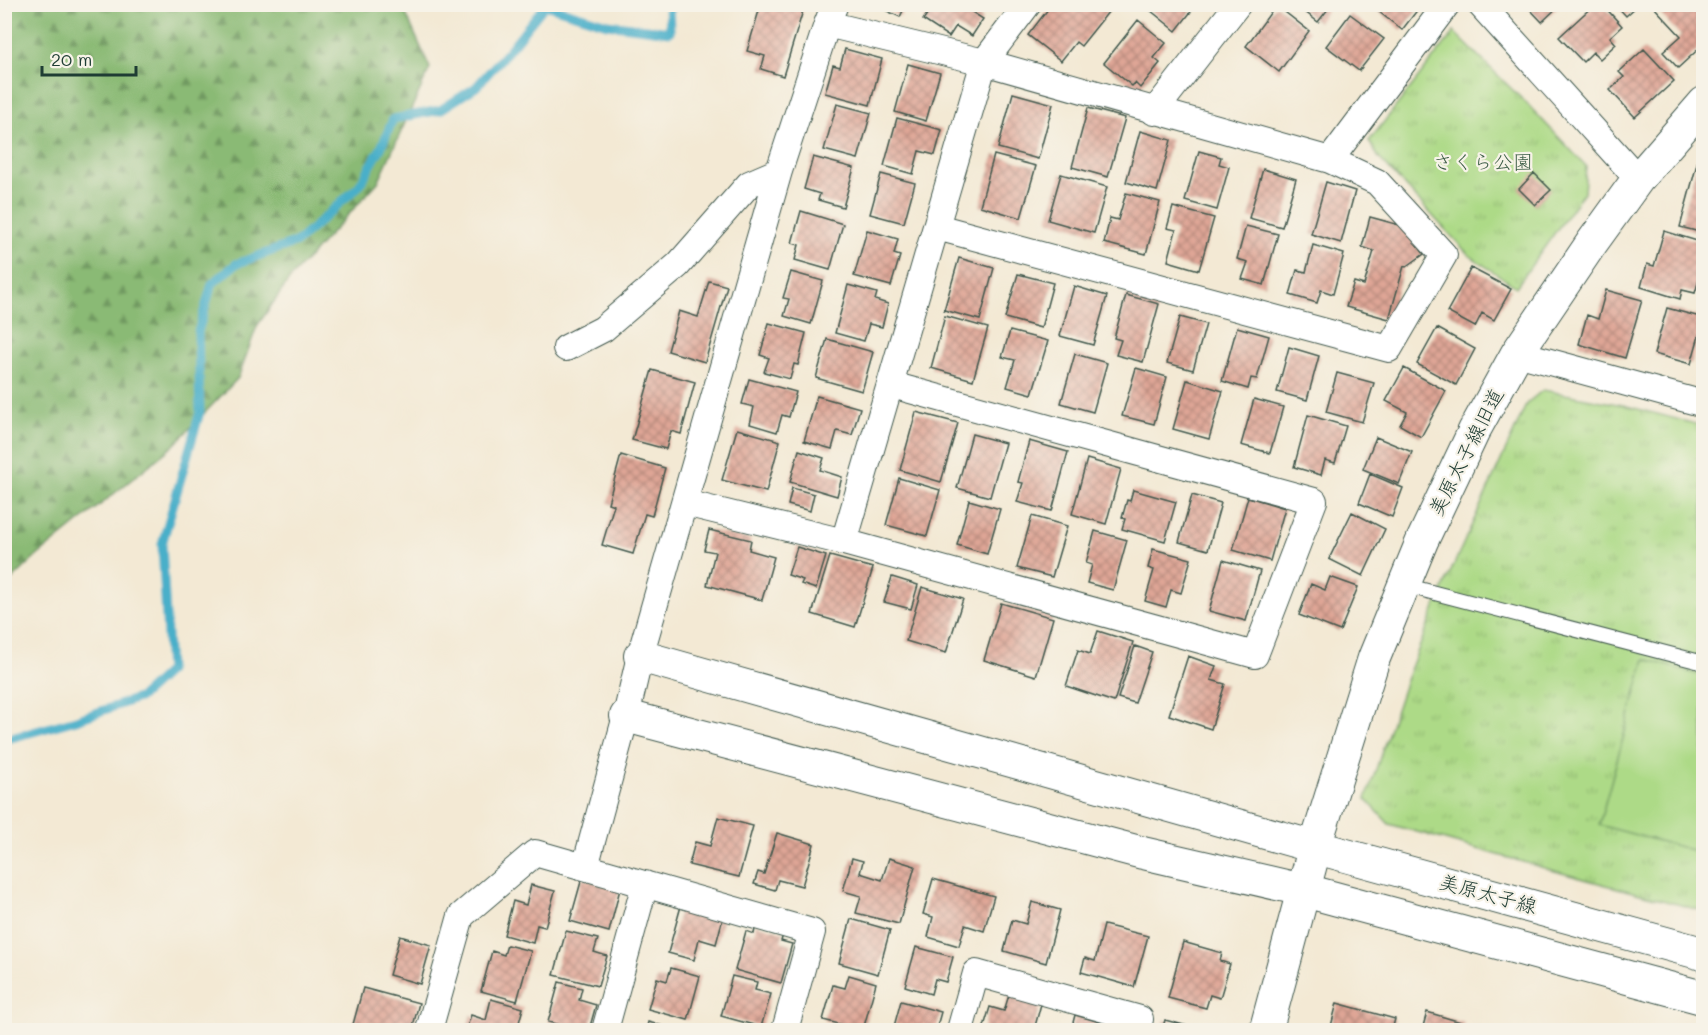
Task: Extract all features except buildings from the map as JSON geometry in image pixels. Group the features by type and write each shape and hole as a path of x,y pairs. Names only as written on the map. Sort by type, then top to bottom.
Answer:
{"main road":[{"path":"1266,1030 1315,847"},
{"name":"美原太子線","path":"1315,847 1704,954"},
{"path":"1303,890 1704,998"}],"street":[{"path":"844,542 892,385 984,62 1028,4"},
{"path":"1154,111 1238,4"},
{"path":"1330,160 1447,4"},
{"path":"1480,4 1638,179"},
{"path":"585,867 640,656 779,171 831,14 984,62 1330,160 1377,182 1444,255 1389,349 937,226"},
{"name":"美原太子線旧道","path":"1315,847 1371,666 1422,541 1474,431 1517,353 1591,243 1638,179 1704,103"},
{"path":"566,348 603,329 678,265 749,184 779,171"},
{"path":"1517,353 1704,404"},
{"path":"685,503 844,542 1255,655 1314,501 892,385"},
{"path":"640,656 1315,847"},
{"path":"626,716 1143,853 1303,890"},
{"path":"429,1030 461,916 535,852 812,932 784,1030"},
{"path":"605,1030 645,884"},
{"path":"960,1030 976,974 1140,1019 1137,1030"}],"lane":[{"path":"1404,585 1704,663"}],"green space":[{"path":"5,4 402,5 430,68 378,182 292,276 257,326 238,378 173,446 37,556 5,586"},
{"name":"さくら公園","path":"1454,32 1586,166 1584,192 1516,287 1469,255 1379,158 1369,141"},
{"path":"1543,390 1623,405 1703,426 1703,911 1389,824 1366,799 1406,680 1441,593 1527,403"},
{"path":"1645,659 1703,676 1703,853 1599,825"}],"waterway":[{"path":"4,740 76,720 141,697 169,671 162,544 200,412 198,332 212,284 236,264 297,242 359,186 381,148 393,119 440,110 476,87 545,5 607,24 670,32 669,4"}]}
